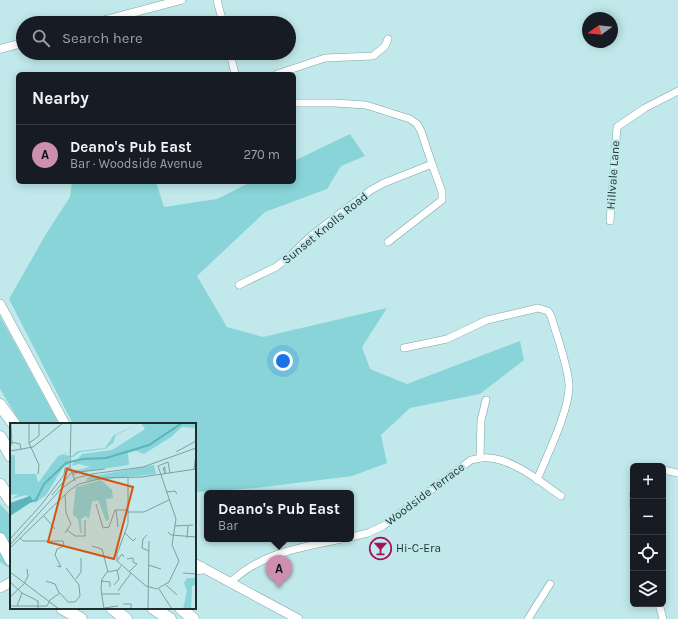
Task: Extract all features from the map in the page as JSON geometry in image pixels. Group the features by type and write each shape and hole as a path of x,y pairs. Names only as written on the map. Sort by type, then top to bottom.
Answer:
{"highway":[{"path":"0,405 13,423"},
{"path":"0,437 10,454"},
{"path":"0,485 10,500"},
{"path":"0,539 10,558"},
{"path":"64,609 81,619"},
{"path":"113,609 126,619"},
{"path":"155,609 170,619"},
{"path":"182,609 193,619"}],"main road":[{"path":"0,304 64,423"},
{"path":"197,567 298,619"},
{"path":"0,588 10,583"}],"street":[{"path":"120,16 181,0"},
{"path":"218,0 221,16"},
{"path":"283,72 325,58 373,56 385,46 388,39"},
{"path":"0,49 16,45"},
{"path":"232,60 235,72"},
{"name":"Hillvale Lane","path":"610,221 617,127 644,108 678,91"},
{"path":"296,103 335,103 366,106 410,120 417,124 421,131 442,192 442,200 388,242"},
{"name":"Sunset Knolls Road","path":"239,285 276,267 292,256 312,235 371,190 384,183 432,164"},
{"path":"404,348 447,339 487,320 538,308 548,311 551,316 567,375 569,391 564,410 537,480"},
{"path":"486,400 481,420 480,458 490,458 513,465 561,496"},
{"name":"Woodside Terrace","path":"354,536 368,533 383,526 471,460 480,458"},
{"path":"666,471 678,473"},
{"path":"230,583 240,573 257,563 288,550 327,542"},
{"path":"528,619 550,584"},
{"path":"660,607 663,619"}],"shaded area":[{"path":"350,134 365,156 341,166 327,189 265,212 197,276 227,327 263,337 387,308 362,347 370,369 407,384 520,341 524,360 480,394 410,408 381,435 387,463 352,476 256,488 204,490 204,491 196,492 196,423 72,423 9,299 46,234 70,197 72,184 157,184 164,207 217,199 247,184 296,184 296,160"},
{"path":"0,316 58,423 22,423 0,389"},
{"path":"0,504 10,515 10,568 0,562"}],"place":[{"name":"Hi-C-Era","path":"380,548"},
{"name":"Deano's Pub East","path":"279,588"}]}
